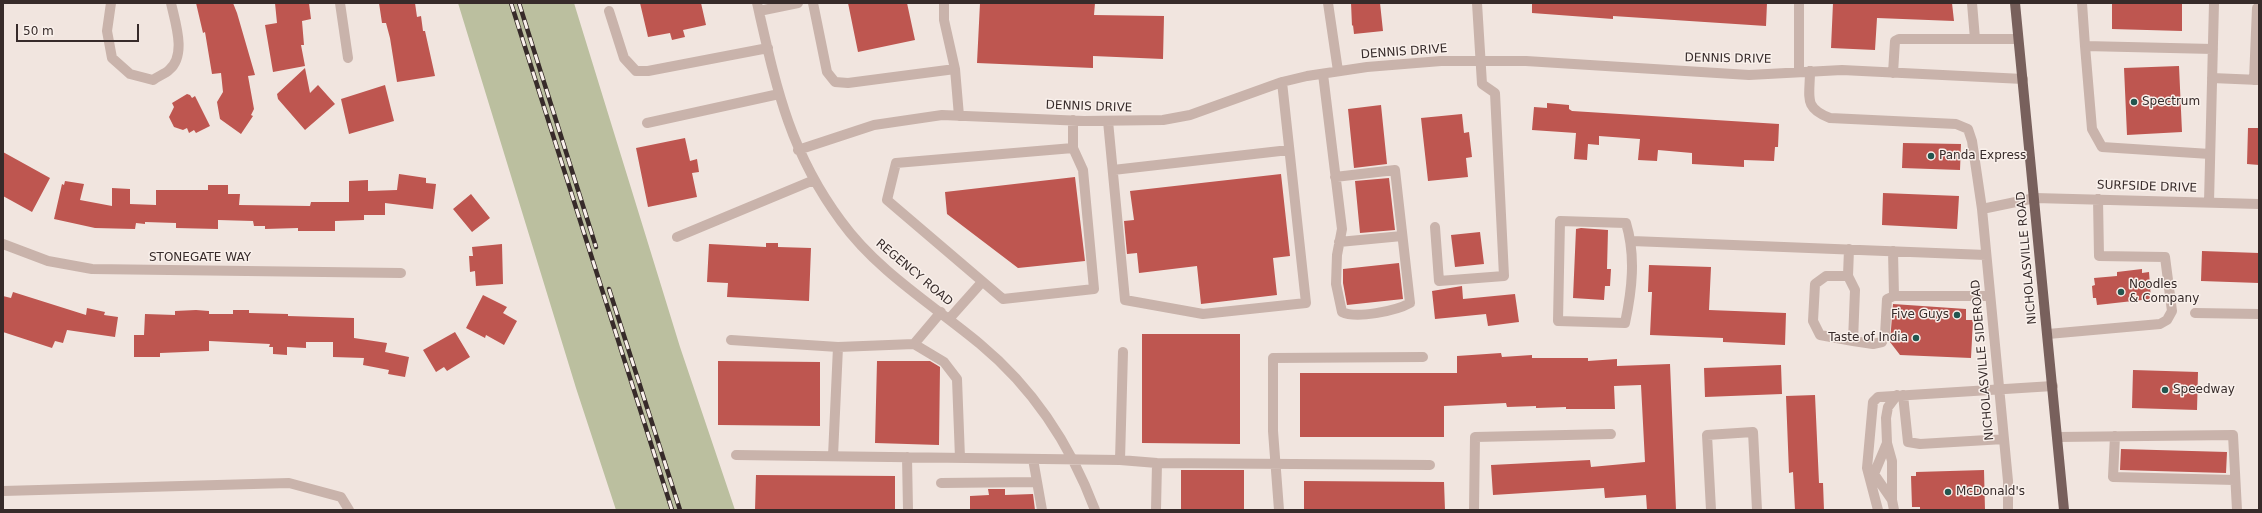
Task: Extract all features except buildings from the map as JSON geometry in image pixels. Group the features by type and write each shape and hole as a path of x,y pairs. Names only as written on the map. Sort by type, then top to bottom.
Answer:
{"main road":[{"name":"NICHOLASVILLE ROAD","path":"2015,3 2064,510"}],"street":[{"path":"111,3 107,31 112,58 130,74 153,80 170,69 177,54 178,36 171,3"},
{"path":"340,3 348,58"},
{"path":"758,7 798,3"},
{"path":"813,3 827,72 835,82 848,84 955,69"},
{"path":"944,3 946,36 955,69 959,116"},
{"path":"1328,3 1338,71"},
{"path":"1435,227 1439,282 1504,276 1495,93 1482,84 1477,3"},
{"path":"1799,3 1799,72"},
{"path":"1972,3 1975,38"},
{"path":"2082,3 2092,129 2102,147 2210,154"},
{"path":"2209,202 2214,3"},
{"name":"REGENCY ROAD","path":"758,7 779,94 798,150 814,180 842,222 867,251 981,345 1023,387 1058,433 1074,460 1095,510"},
{"path":"2212,78 2256,80 2257,8 2259,7"},
{"path":"610,11 624,58 636,71 648,71 768,48"},
{"path":"1892,73 1895,41 1899,39 2018,39"},
{"path":"2085,46 2213,49"},
{"name":"DENNIS DRIVE","path":"798,150 891,121 942,115 1108,121 1163,120 1190,115 1282,82 1338,71 1366,67 1480,60 1749,74 1810,71 2023,79"},
{"name":"NICHOLASVILLE SIDEROAD","path":"1810,71 1810,105 1816,112 1830,118 1956,124 1968,129 1972,141 1982,209 2004,439 2008,510"},
{"path":"1323,74 1335,177 1342,229 1339,242 1336,284 1342,312 1352,315 1400,308 1410,303 1395,170 1335,177"},
{"path":"1108,121 1125,300 1203,314 1306,303 1282,82"},
{"path":"647,123 779,94"},
{"path":"1073,120 1073,148 1083,170 1094,289 1003,299 887,200 896,163 1073,148"},
{"path":"1113,170 1289,150"},
{"path":"677,238 814,180"},
{"name":"SURFSIDE DRIVE","path":"1982,209 2035,198 2259,204"},
{"path":"2048,334 2160,324 2167,320 2172,311 2165,257 2099,256 2098,199"},
{"path":"1560,221 1626,223 1632,241 1631,292 1625,323 1558,321 1560,221"},
{"path":"1339,242 1402,236"},
{"path":"1632,241 1986,254"},
{"name":"STONEGATE WAY","path":"3,244 48,261 92,269 401,273"},
{"path":"1849,249 1848,276 1855,290 1853,341"},
{"path":"1893,251 1894,296"},
{"path":"1848,276 1826,276 1815,284 1813,321 1820,335 1873,344 1882,342 1885,335 1887,299 1894,296 1990,296"},
{"path":"914,344 982,282"},
{"path":"2195,313 2259,314"},
{"path":"731,340 838,347 914,344 944,362 957,379 960,458"},
{"path":"833,456 838,347"},
{"path":"1120,460 1123,352"},
{"path":"1279,510 1273,431 1273,358 1423,357"},
{"path":"1878,510 1867,468 1873,402 1878,397 1999,391 2052,386"},
{"path":"1900,395 1908,442 1920,444 2004,439"},
{"path":"1894,510 1892,500 1892,461 1887,443 1886,418 1888,407 1900,395"},
{"path":"1712,510 1707,435 1753,432 1757,510"},
{"path":"1474,510 1476,437 1611,434"},
{"path":"2058,437 2233,435 2237,510"},
{"path":"2115,436 2113,477 2235,480"},
{"path":"1887,443 1874,474 1892,500"},
{"path":"736,455 1120,460 1157,463 1430,465"},
{"path":"907,457 908,510"},
{"path":"1034,459 1042,510"},
{"path":"1156,510 1157,463"},
{"path":"941,483 1037,482"},
{"path":"3,491 289,483 341,497 349,510"}],"green space":[{"path":"458,3 574,3 680,347 735,510 616,510 576,388"}],"railway":[{"path":"511,3 672,510"},
{"path":"519,3 596,247"},
{"path":"609,289 680,510"}],"place":[{"name":"Spectrum","path":"2134,102"},
{"name":"Panda Express","path":"1931,156"},
{"name":"Noodles & Company","path":"2121,292"},
{"name":"Five Guys","path":"1957,315"},
{"name":"Taste of India","path":"1916,338"},
{"name":"Speedway","path":"2165,390"},
{"name":"McDonald's","path":"1948,492"}]}
